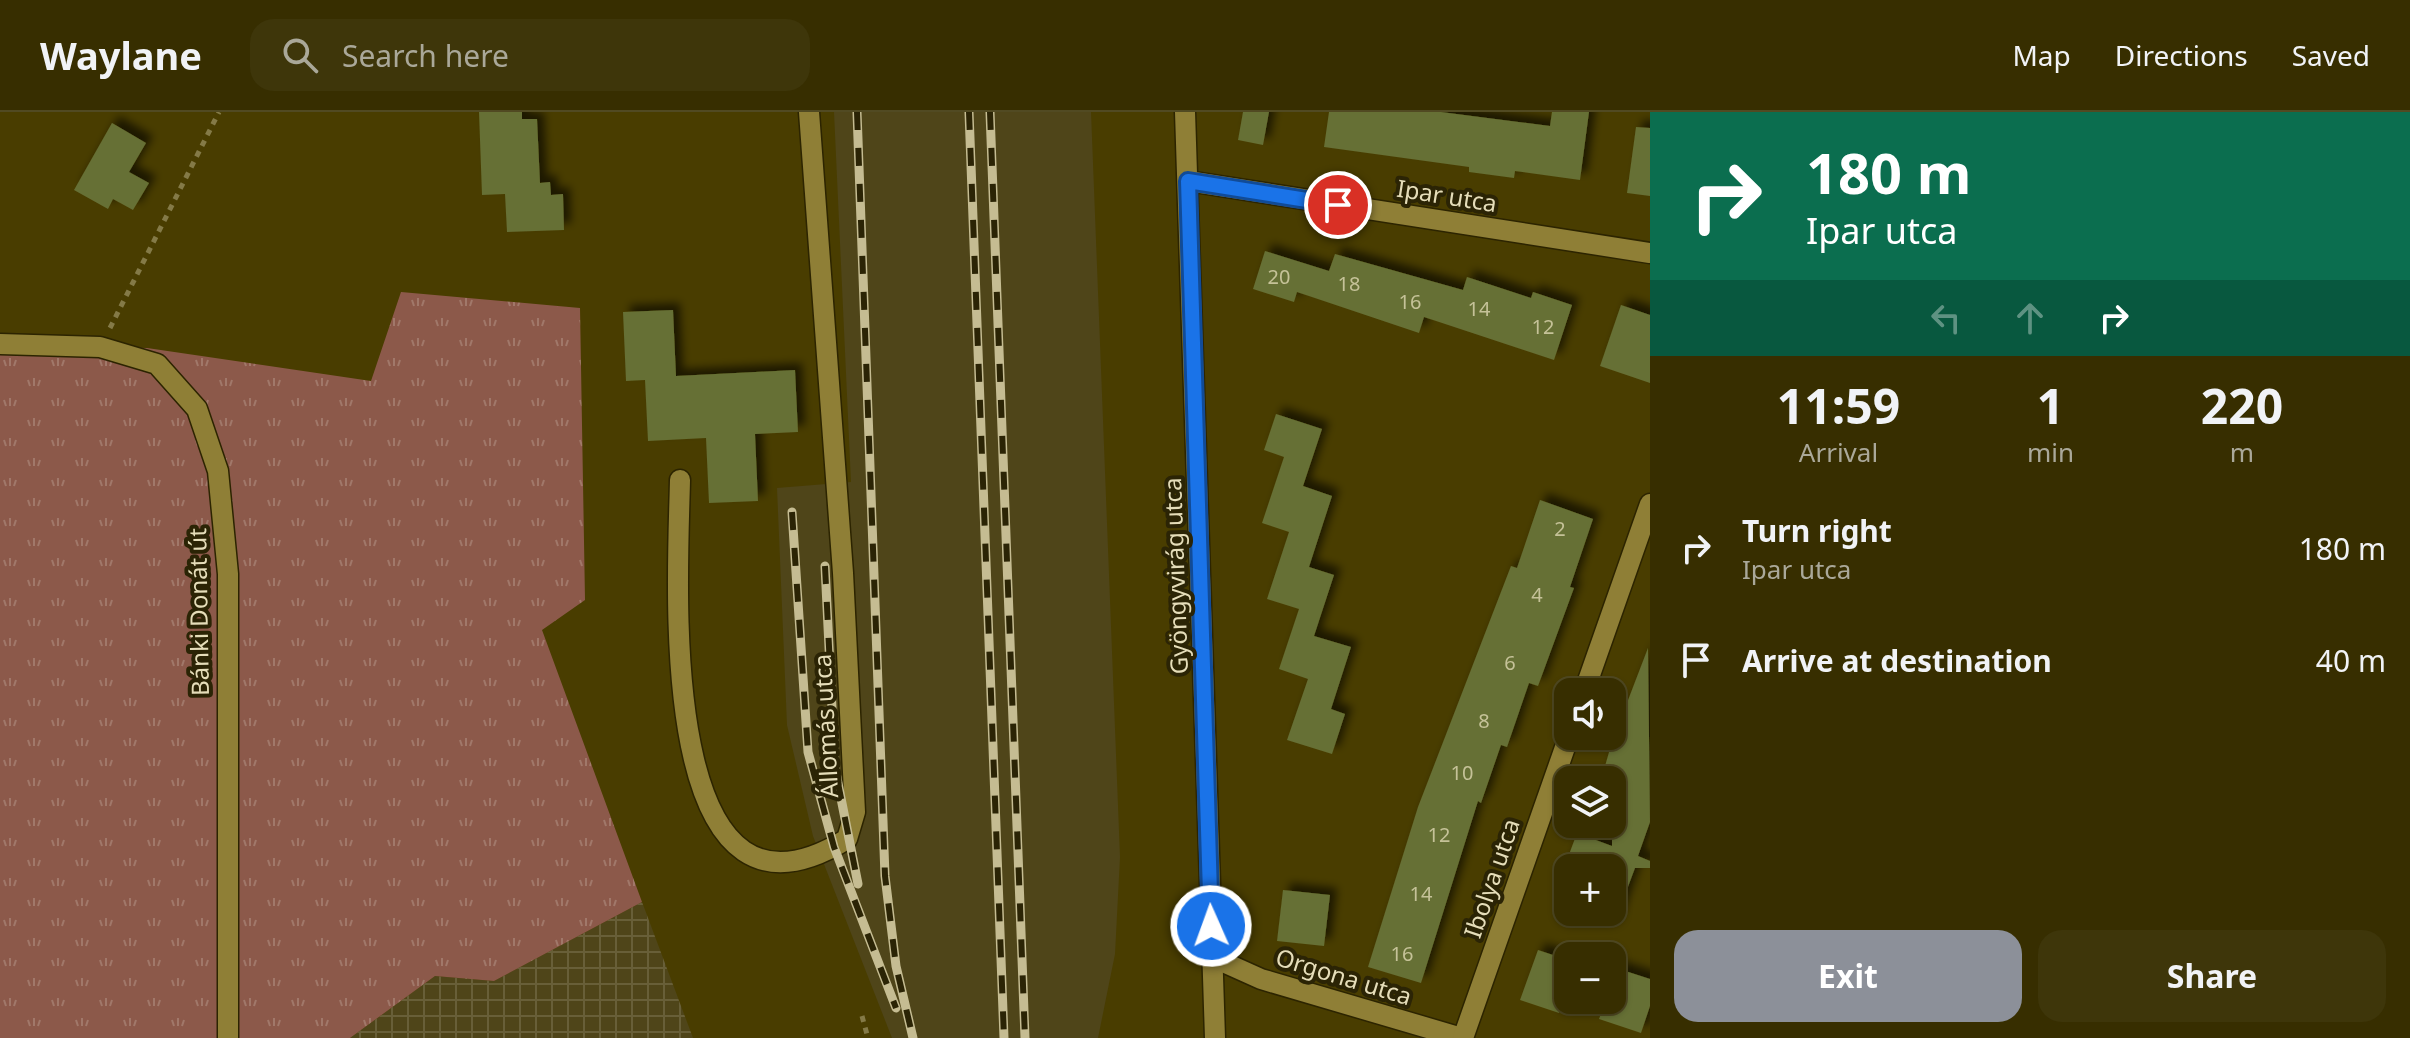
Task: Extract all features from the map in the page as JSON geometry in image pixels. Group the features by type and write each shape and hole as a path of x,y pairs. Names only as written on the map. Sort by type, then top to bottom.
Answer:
{"street":[{"name":"Állomás utca","path":"680,480 682,689 696,779 708,809 751,856 775,864 799,862 847,839 855,812 843,573 809,112"},
{"name":"Gyöngyvirág utca","path":"1185,112 1215,1038"},
{"name":"Ipar utca","path":"1188,181 1650,253"},
{"name":"Bánki Donát út","path":"0,344 100,347 157,364 197,409 218,471 228,574 228,1038"},
{"path":"1589,678 1650,504"},
{"name":"Ibolya utca","path":"1462,1038 1564,750"},
{"name":"Orgona utca","path":"1212,957 1261,979 1462,1038"}],"path":[{"path":"100,347 219,112"},
{"path":"862,1016 868,1038"}],"shaded area":[{"path":"834,112 1091,112 1120,857 1115,954 1098,1038 892,1038 813,836 787,725 777,488 851,482"},
{"path":"642,902 693,1038 350,1038 435,976 494,981"}],"green space":[{"path":"401,292 580,308 585,600 542,630 642,902 494,981 435,976 350,1038 0,1038 0,345 147,348 371,381"}],"building":[{"path":"479,112 522,112 522,119 537,119 540,183 550,182 551,195 563,194 564,230 507,232 505,194 482,195"},
{"path":"1243,112 1269,112 1263,145 1238,140"},
{"path":"1329,112 1441,112 1550,126 1552,112 1589,112 1580,180 1515,171 1514,178 1469,172 1469,167 1324,147"},
{"path":"112,123 146,143 129,172 149,183 133,210 113,199 108,209 74,190"},
{"path":"1636,127 1650,128 1650,196 1627,193"},
{"path":"1265,251 1329,271 1335,254 1463,290 1467,277 1531,298 1533,292 1572,305 1554,360 1424,317 1419,333 1297,292 1294,302 1253,289"},
{"path":"1621,305 1650,315 1650,383 1600,366"},
{"path":"673,310 676,376 795,370 798,432 755,434 758,501 709,503 706,438 648,441 645,380 626,381 623,312"},
{"path":"1276,414 1322,429 1303,486 1332,496 1309,567 1334,575 1314,636 1351,647 1331,709 1345,714 1332,754 1287,740 1308,679 1279,669 1299,609 1267,599 1289,532 1262,523 1284,457 1264,450"},
{"path":"1540,500 1593,519 1570,587 1574,588 1538,686 1529,683 1507,747 1501,745 1481,803 1478,801 1421,983 1368,967 1418,807 1511,566 1517,568"},
{"path":"1648,648 1650,822 1638,856 1650,861 1650,868 1635,868 1626,892 1626,854 1569,854 1575,838 1590,838 1612,846 1612,838 1626,838 1626,766 1605,766 1610,750 1626,750 1626,705"},
{"path":"1283,890 1330,895 1324,946 1277,941"},
{"path":"1538,950 1554,955 1554,1011 1520,1000"},
{"path":"1626,971 1650,979 1650,1006 1641,1033 1599,1019 1601,1014 1626,1014"}],"railway":[{"path":"857,112 885,876 896,966 913,1038"},
{"path":"969,112 1004,1038"},
{"path":"990,112 1025,1038"},
{"path":"792,512 808,752 834,847 896,1008"},
{"path":"825,566 835,768 858,884"}],"route":[{"path":"1211,926 1188,181 1338,205"}]}
